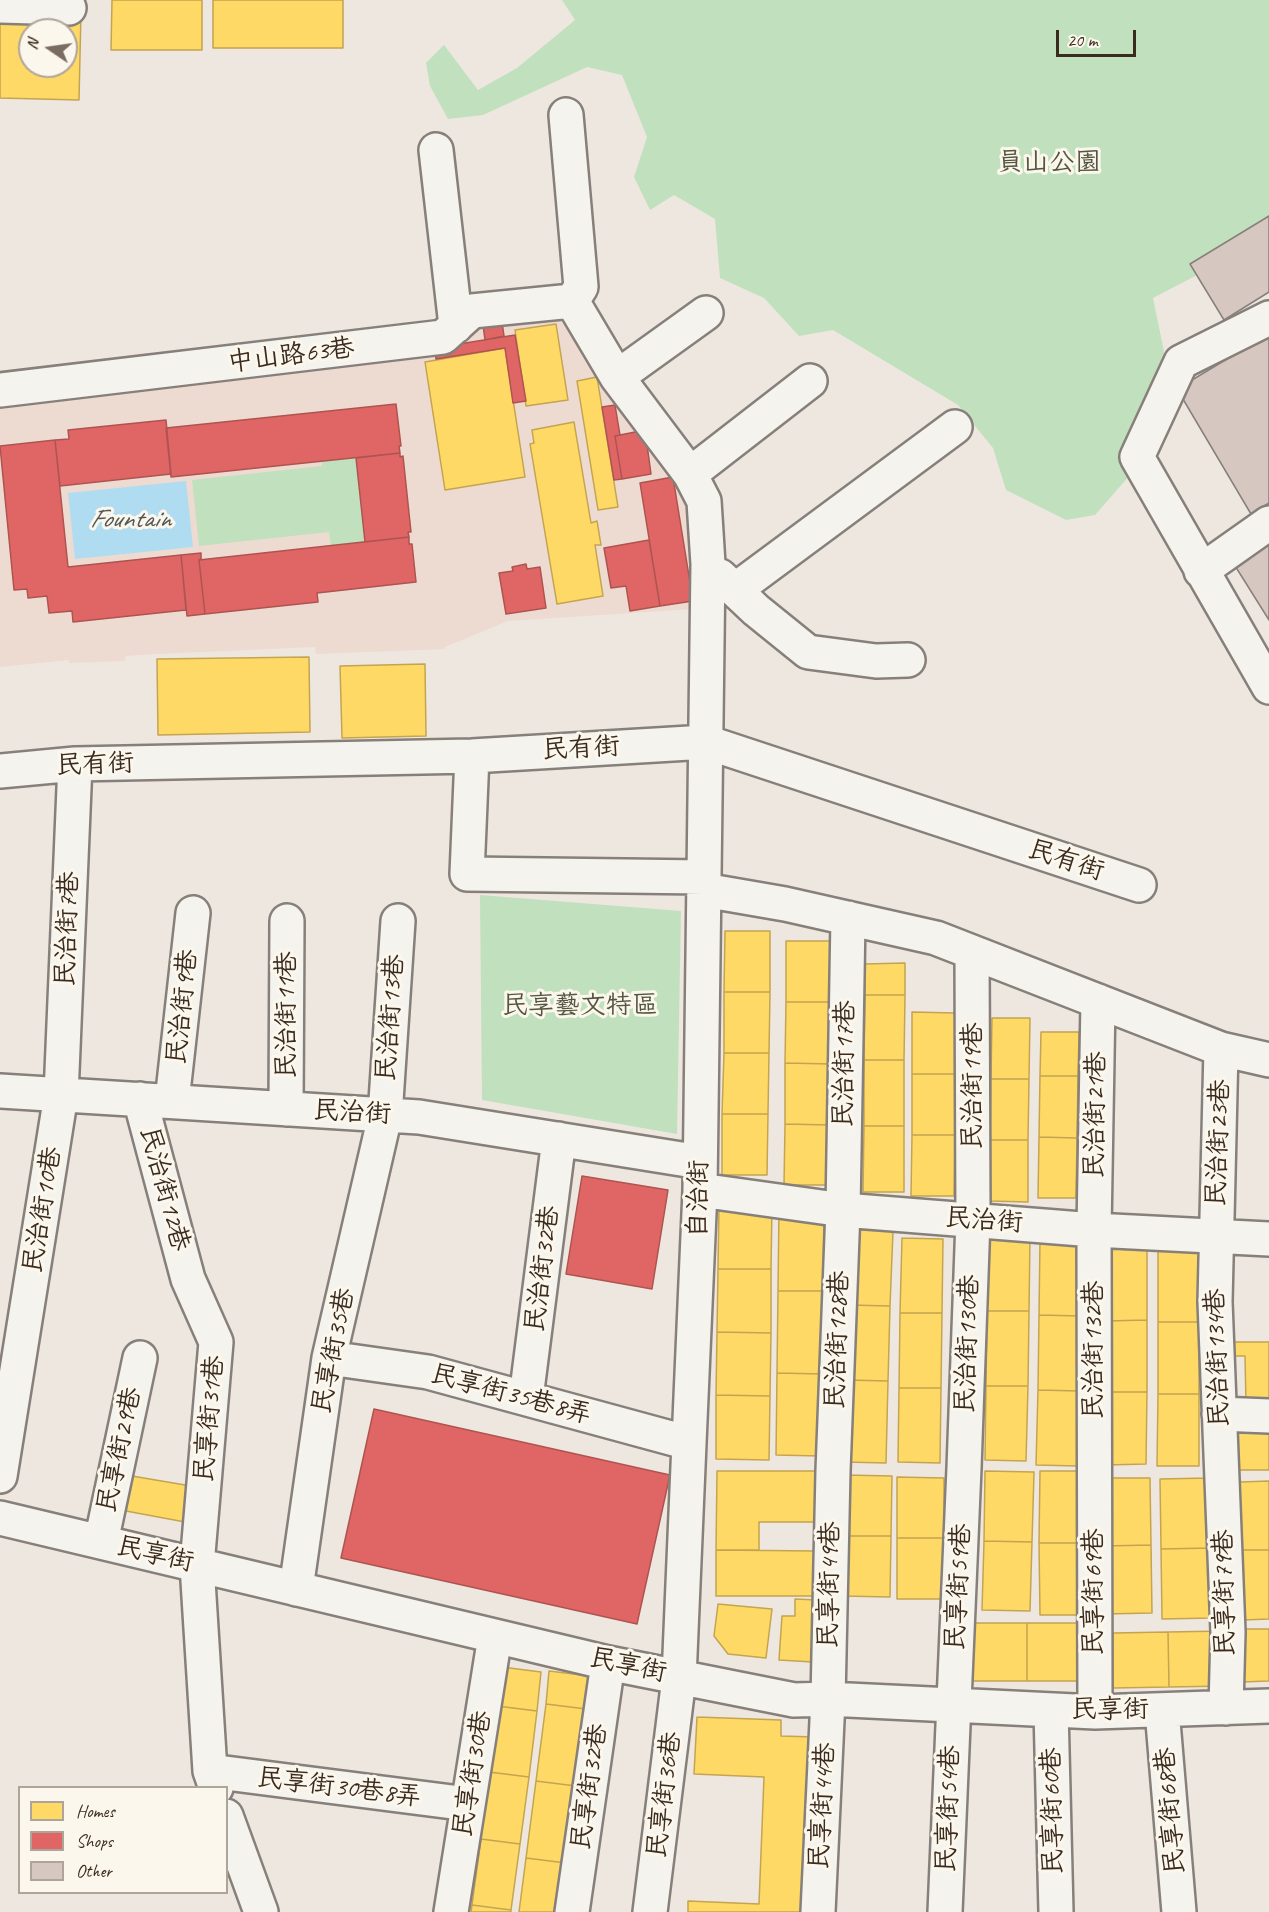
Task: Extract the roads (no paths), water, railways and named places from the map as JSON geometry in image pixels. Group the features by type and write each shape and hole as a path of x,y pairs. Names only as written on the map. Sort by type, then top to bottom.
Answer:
{"street":[{"path":"0,6 69,8"},
{"path":"566,115 581,287 572,301"},
{"path":"436,150 456,326"},
{"name":"中山路63巷","path":"0,390 443,337 472,311 572,301"},
{"name":"自治街","path":"572,301 617,377 690,474 704,501 708,564 700,1176 679,1678"},
{"path":"617,377 706,313"},
{"path":"1269,318 1181,362 1137,457 1269,687"},
{"path":"690,474 810,381"},
{"path":"735,590 955,427"},
{"path":"1201,571 1269,523"},
{"path":"708,564 808,652 876,661 908,660"},
{"name":"民有街","path":"0,771 75,764 472,756 706,731 1139,885"},
{"path":"472,756 467,874 704,884 936,938 1221,1049 1269,1060"},
{"name":"民治街7巷","path":"61,1095 75,764"},
{"name":"民治街9巷","path":"156,1100 193,913"},
{"name":"民治街17巷","path":"843,1210 848,918"},
{"name":"民治街11巷","path":"286,1109 287,921"},
{"name":"民治街13巷","path":"385,1116 398,921"},
{"name":"民治街19巷","path":"972,952 973,1220"},
{"name":"民治街21巷","path":"1094,1230 1098,1001"},
{"name":"民治街23巷","path":"1216,1236 1221,1049"},
{"name":"民治街","path":"0,1091 419,1117 559,1139 843,1210 1094,1230 1269,1239"},
{"name":"民治街10巷","path":"0,1476 61,1095"},
{"name":"民治街12巷","path":"156,1100 188,1279"},
{"name":"民享街35巷","path":"296,1589 329,1358 385,1116"},
{"name":"民治街32巷","path":"526,1398 559,1139"},
{"name":"民治街128巷","path":"833,1471 843,1210"},
{"name":"民治街130巷","path":"964,1468 973,1220"},
{"name":"民治街132巷","path":"1093,1471 1094,1230"},
{"name":"民治街134巷","path":"1216,1236 1215,1302 1222,1479"},
{"name":"民享街31巷","path":"188,1279 216,1342 197,1565 213,1779"},
{"name":"民享街29巷","path":"101,1542 140,1358"},
{"name":"民享街35巷8弄","path":"329,1358 428,1372 690,1443"},
{"path":"1219,1414 1269,1416"},
{"name":"民享街59巷","path":"953,1705 964,1468"},
{"name":"民享街49巷","path":"828,1699 833,1471"},
{"name":"民享街69巷","path":"1093,1471 1095,1712"},
{"name":"民享街79巷","path":"1222,1479 1228,1632 1226,1708"},
{"name":"民享街","path":"0,1518 608,1663 794,1700 828,1699 1095,1712 1269,1706"},
{"name":"民享街30巷","path":"451,1912 495,1636"},
{"name":"民享街32巷","path":"572,1912 608,1663"},
{"name":"民享街36巷","path":"650,1912 679,1678"},
{"name":"民享街44巷","path":"818,1912 828,1699"},
{"name":"民享街54巷","path":"945,1912 953,1705"},
{"name":"民享街60巷","path":"1051,1710 1056,1912"},
{"name":"民享街68巷","path":"1162,1710 1179,1912"},
{"name":"民享街30巷8弄","path":"213,1779 468,1804"},
{"path":"228,1821 261,1912"}],"water":[{"name":"Fountain","path":"186,481 193,547 75,559 68,493"}],"park label":[{"name":"員山公園","path":"1049,163"},
{"name":"民享藝文特區","path":"580,1006"}]}
